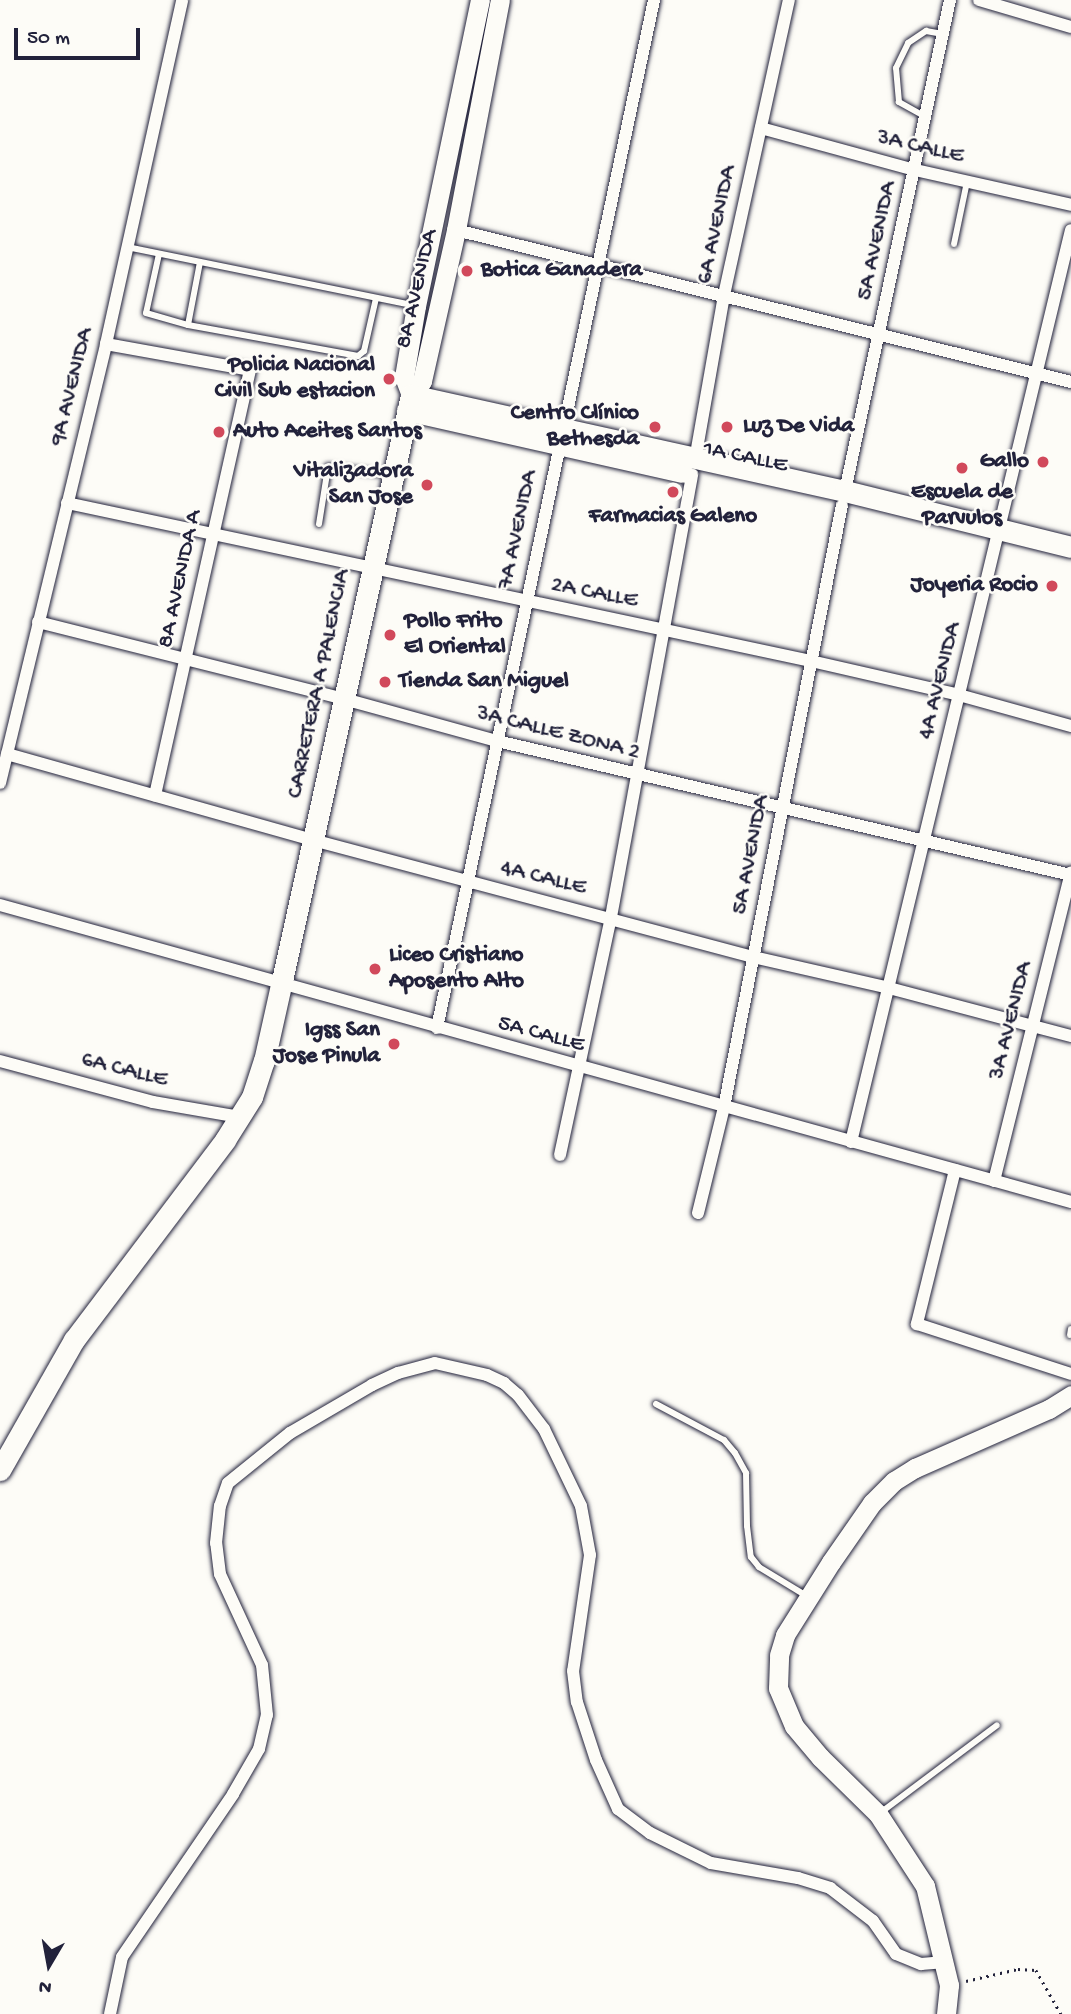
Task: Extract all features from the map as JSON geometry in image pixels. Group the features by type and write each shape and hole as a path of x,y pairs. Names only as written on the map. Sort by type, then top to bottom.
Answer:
{"main road":[{"name":"1A CALLE","path":"409,402 693,467 1071,547"},
{"name":"CARRETERA A PALENCIA","path":"0,1470 74,1340 240,1117 252,1097 264,1060 281,985 409,402"},
{"name":"1A CALLE","path":"998,533 1071,558"}],"street":[{"name":"9A AVENIDA","path":"0,783 106,344 182,0"},
{"name":"8A AVENIDA","path":"409,402 404,377 416,306 480,0"},
{"name":"8A AVENIDA","path":"409,402 422,381 456,230 500,0"},
{"name":"7A AVENIDA","path":"437,1028 654,0"},
{"name":"6A AVENIDA","path":"560,1155 611,917 724,295 789,0"},
{"name":"5A AVENIDA","path":"698,1213 724,1107 844,498 950,0"},
{"path":"979,0 1071,27"},
{"name":"3A CALLE","path":"761,128 915,170 1071,205"},
{"path":"456,230 598,262 1071,382"},
{"name":"4A AVENIDA","path":"851,1142 1071,230"},
{"name":"8A AVENIDA A","path":"106,344 250,372 155,796"},
{"name":"2A CALLE","path":"67,503 811,661 959,695 1071,726"},
{"name":"3A CALLE ZONA 2","path":"38,622 344,699 496,741 782,810 1071,874"},
{"name":"4A CALLE","path":"7,754 313,840 611,917 753,957 889,988 1071,1036"},
{"name":"3A AVENIDA","path":"994,1181 1071,874"},
{"name":"5A CALLE","path":"0,905 1071,1202"},
{"name":"6A CALLE","path":"0,1061 153,1102 240,1117"},
{"path":"955,1170 917,1324 1071,1374"},
{"path":"110,2014 122,1957 233,1794 259,1749 267,1715 262,1665 220,1574 216,1543 220,1506 228,1483 290,1433 372,1385 398,1373 435,1363 487,1375 505,1383 518,1395 544,1429 582,1507 590,1555 573,1671 577,1702 596,1760 618,1809 650,1833 711,1863 798,1878 830,1888 866,1915 896,1954 921,1964 942,1962"},
{"path":"946,2014 949,1985 925,1886 878,1814 820,1757 794,1726 782,1701 777,1675 779,1655 785,1635 872,1503 894,1480 915,1468 1049,1409 1071,1395"}],"lane":[{"path":"926,117 899,102 896,68 908,43 926,31 943,34"},
{"path":"954,244 967,180"},
{"path":"127,247 416,306"},
{"path":"159,254 146,314 188,325 358,355 364,351 376,298"},
{"path":"188,325 200,262"},
{"path":"319,524 328,467 393,475"},
{"path":"656,1404 724,1440 736,1452 746,1473 747,1526 751,1557 758,1567 810,1597"},
{"path":"878,1814 997,1725"}],"path":[{"path":"949,1985 1018,1969 1036,1970 1061,2014"}],"place":[{"name":"Botica Ganadera","path":"467,271"},
{"name":"Policia Nacional Civil Sub estacion","path":"389,379"},
{"name":"Centro Clínico Bethesda","path":"655,427"},
{"name":"Luz De Vida","path":"727,427"},
{"name":"Auto Aceites Santos","path":"219,432"},
{"name":"Gallo","path":"1043,462"},
{"name":"Escuela de Parvulos","path":"962,468"},
{"name":"Vitalizadora San Jose","path":"427,485"},
{"name":"Farmacias Galeno","path":"673,492"},
{"name":"Joyeria Rocio","path":"1052,586"},
{"name":"Pollo Frito El Oriental","path":"390,635"},
{"name":"Tienda San Miguel","path":"385,682"},
{"name":"Liceo Cristiano Aposento Alto","path":"375,969"},
{"name":"Igss San Jose Pinula","path":"394,1044"}]}
